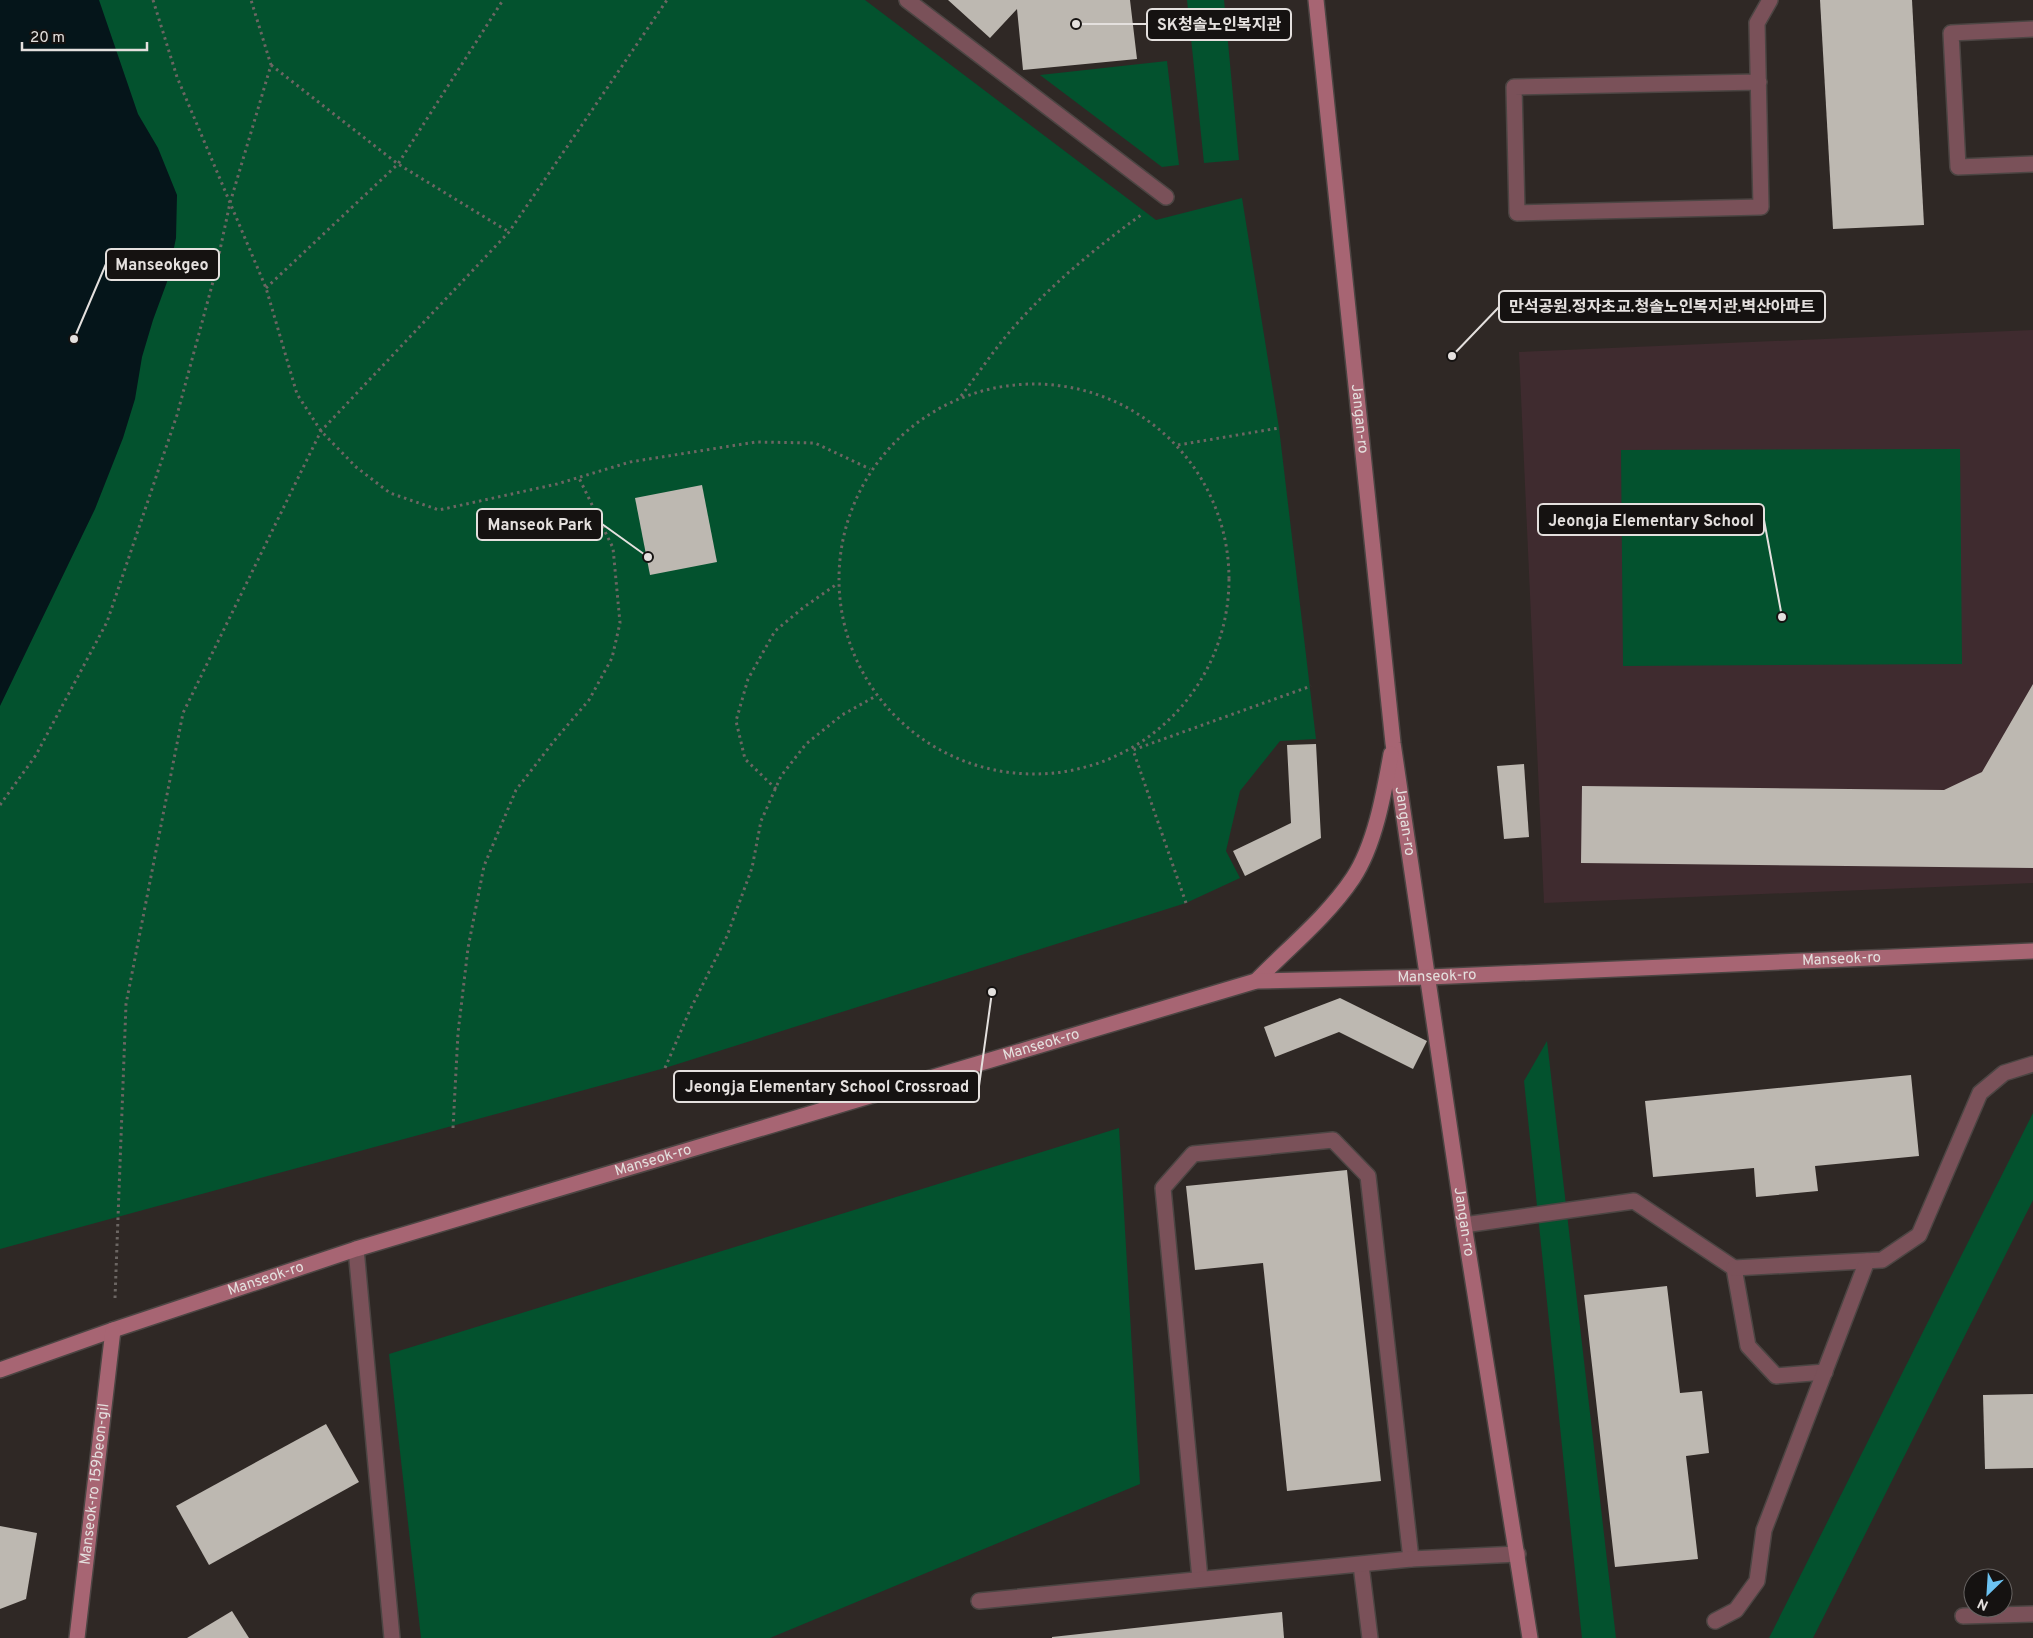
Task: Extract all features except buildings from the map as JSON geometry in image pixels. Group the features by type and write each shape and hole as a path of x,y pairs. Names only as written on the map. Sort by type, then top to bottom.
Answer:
{"main road":[{"name":"Jangan-ro","path":"1316,0 1394,743 1464,1225 1530,1638"},
{"path":"1256,981 1339,898 1354,877 1368,846 1383,796 1394,743"},
{"name":"Manseok-ro","path":"0,1370 356,1249 1256,981 1429,977 2033,951"},
{"name":"Manseok-ro 159beon-gil","path":"77,1638 114,1330"}],"lane":[{"path":"907,0 1166,197"},
{"path":"1759,82 1514,87 1516,213 1761,207 1759,82 1757,23 1770,0"},
{"path":"2033,29 1951,33 1958,167 2033,164"},
{"path":"1464,1225 1634,1201 1734,1268 1882,1260 1919,1234 1980,1093 2004,1073 2033,1064"},
{"path":"1200,1579 1163,1188 1193,1154 1333,1140 1368,1176 1411,1559"},
{"path":"356,1249 392,1638"},
{"path":"1715,1621 1736,1610 1757,1581 1764,1530 1867,1261"},
{"path":"1734,1268 1748,1346 1776,1376 1825,1372"},
{"path":"979,1602 1411,1559 1518,1554"},
{"path":"1361,1565 1370,1638"},
{"path":"2013,1615 2033,1614"}],"path":[{"path":"153,0 177,77 266,288 297,394 321,431 356,467 390,493 439,510 487,501 579,478 630,462 756,442 814,443 870,469"},
{"path":"251,0 272,65 398,164 509,232"},
{"path":"266,288 398,164 503,0"},
{"path":"114,1330 126,1004 183,713 321,431 509,232 667,0"},
{"path":"0,805 36,755 107,622 177,415 214,278 230,203 272,65"},
{"path":"961,397 1003,339 1056,285 1114,235 1166,197"},
{"path":"1133,750 1162,730 1203,682 1227,623 1230,559 1228,550 1213,498 1178,445 1131,408 1077,387 1018,383 961,397 910,426 870,469 845,524 837,584 848,643 876,696 917,736 967,764 1023,775 1080,771 1311,686"},
{"path":"1178,445 1279,428"},
{"path":"453,1128 458,1033 468,948 484,866 516,790 589,700 612,658 620,623 612,548 579,478"},
{"path":"776,789 745,759 736,721 748,679 775,631 837,584"},
{"path":"665,1068 690,1010 727,936 752,868 761,821 781,776 806,744 842,715 876,696"},
{"path":"1133,750 1186,903"}],"shaded area":[{"path":"0,0 99,0 138,114 158,148 177,195 176,238 167,282 142,357 135,399 123,438 95,509 0,706"},
{"path":"2033,330 2033,883 1544,903 1519,352"}],"green space":[{"path":"0,0 865,0 1156,220 1242,198 1279,428 1316,739 1280,741 1240,791 1226,851 1240,878 1186,903 665,1068 0,1249"},
{"path":"1187,0 1224,0 1239,160 1204,163"},
{"path":"1167,61 1179,165 1162,167 1040,75"},
{"path":"1960,449 1962,664 1623,666 1621,450"},
{"path":"1547,1041 1616,1638 1582,1638 1524,1081"},
{"path":"2033,1113 2033,1200 1813,1638 1769,1638"},
{"path":"1119,1128 1140,1484 770,1638 421,1638 389,1354"}],"place":[{"name":"SK청솔노인복지관","path":"1076,24"},
{"name":"Manseokgeo","path":"74,339"},
{"name":"만석공원.정자초교.청솔노인복지관.벽산아파트","path":"1452,356"},
{"name":"Manseok Park","path":"648,557"},
{"name":"Jeongja Elementary School","path":"1782,617"},
{"name":"Jeongja Elementary School Crossroad","path":"992,992"}]}
